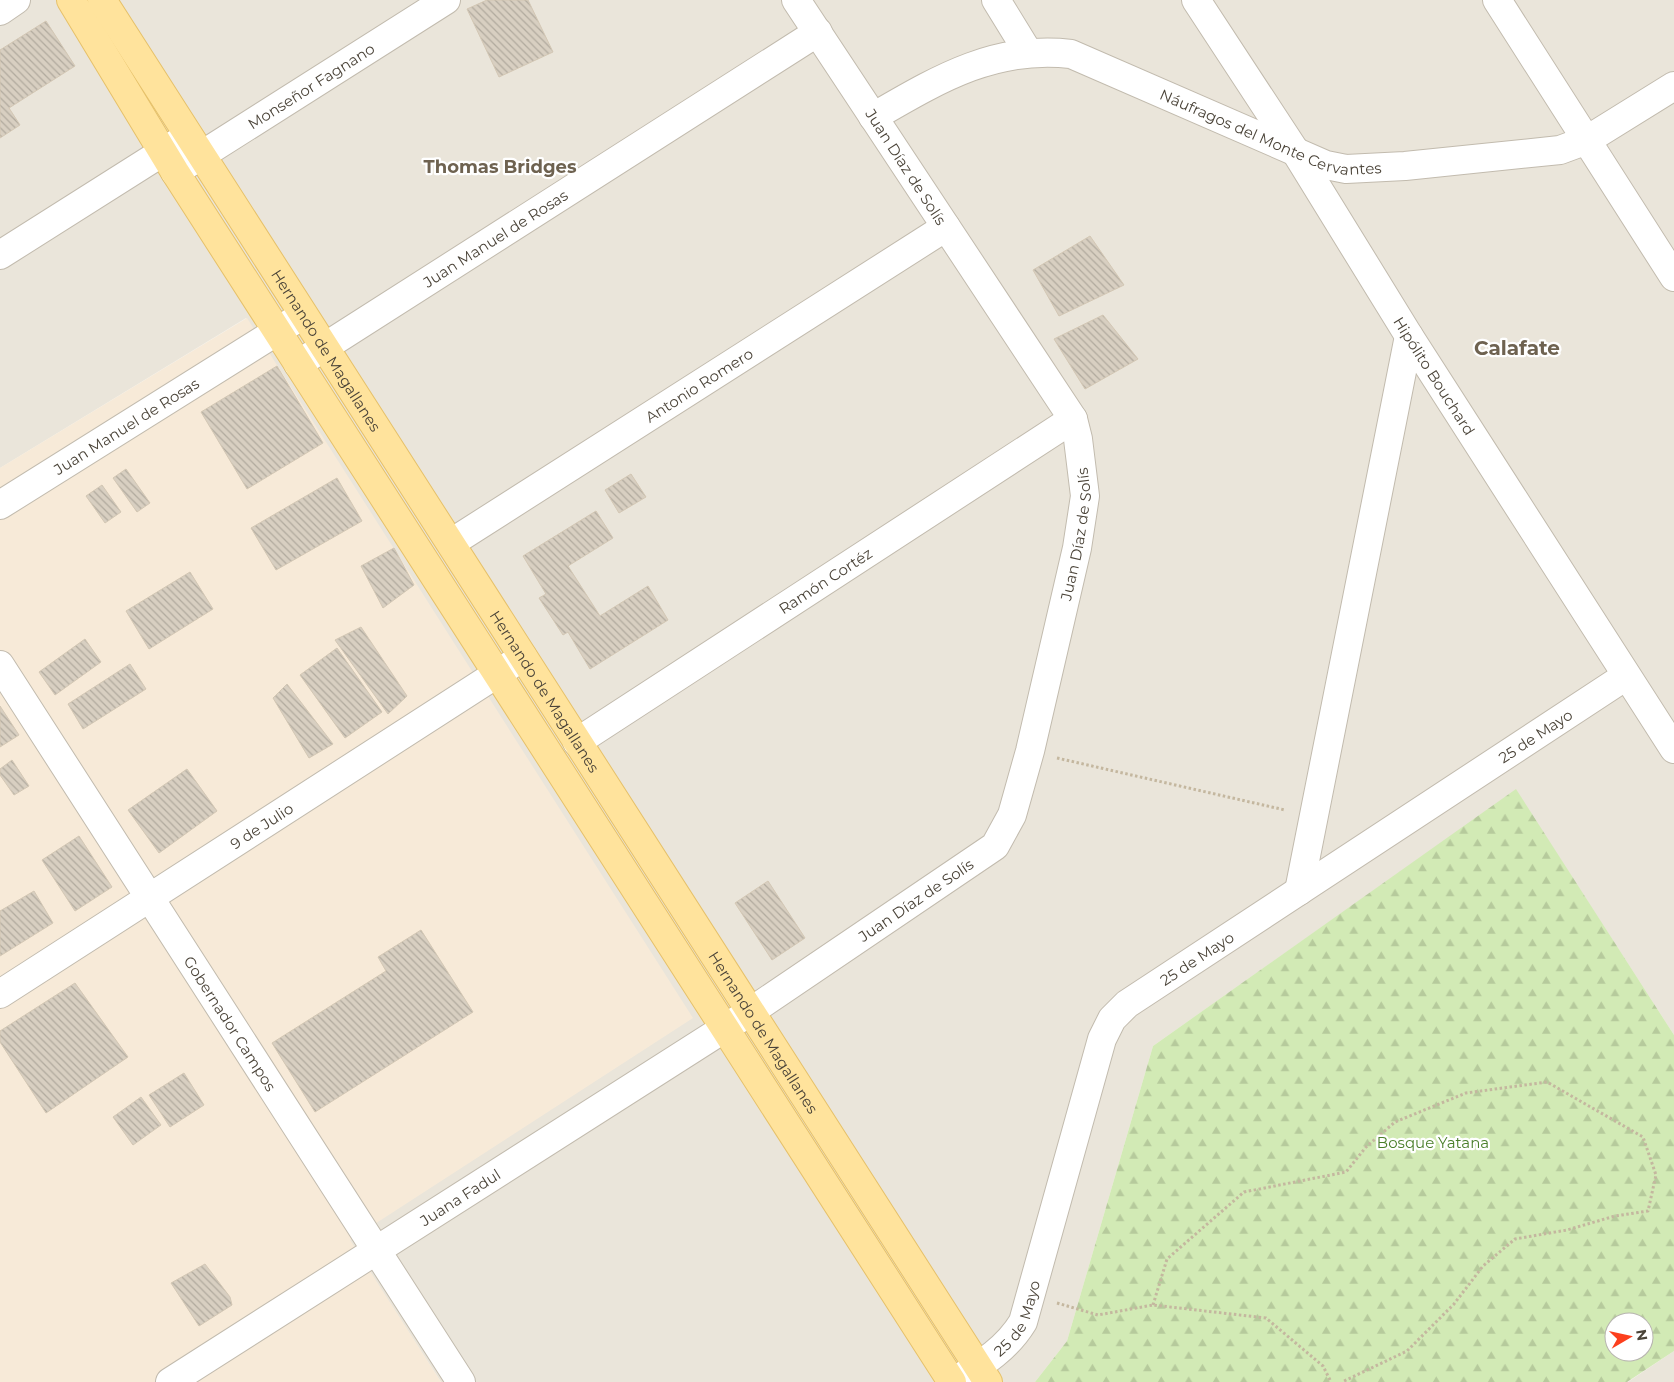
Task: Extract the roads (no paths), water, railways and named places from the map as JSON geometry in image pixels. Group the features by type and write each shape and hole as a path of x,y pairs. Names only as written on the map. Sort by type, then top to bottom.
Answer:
{"main road":[{"name":"Hernando de Magallanes","path":"71,0 169,162 952,1382"},
{"name":"Hernando de Magallanes","path":"102,0 982,1374"}],"street":[{"path":"0,11 16,0"},
{"name":"Monseñor Fagnano","path":"0,255 169,162 446,0"},
{"name":"Juan Díaz de Solís","path":"750,1012 995,846 1012,815 1030,751 1077,548 1085,496 1078,439 1073,419 796,0"},
{"path":"996,0 1028,52"},
{"name":"Hipólito Bouchard","path":"1196,0 1295,151 1409,336 1674,749"},
{"path":"1497,0 1674,277"},
{"name":"Juan Manuel de Rosas","path":"298,364 818,32"},
{"name":"Náufragos del Monte Cervantes","path":"874,117 918,91 1001,56 1028,52 1071,54 1326,165 1346,169 1406,166 1560,150 1586,140 1674,86"},
{"name":"Antonio Romero","path":"451,543 946,227"},
{"name":"Juan Manuel de Rosas","path":"0,505 303,315"},
{"path":"1299,891 1409,336"},
{"name":"Ramón Cortéz","path":"577,742 1073,419"},
{"name":"9 de Julio","path":"0,994 523,657"},
{"name":"Gobernador Campos","path":"0,665 461,1382"},
{"name":"25 de Mayo","path":"952,1382 982,1374 1015,1336 1023,1322 1102,1039 1112,1019 1127,1004 1626,676"},
{"name":"Juana Fadul","path":"170,1382 750,1012"}],"district":[{"name":"Thomas Bridges","path":"500,167"},
{"name":"Calafate","path":"1517,348"}],"park label":[{"name":"Bosque Yatana","path":"1433,1142"}]}
